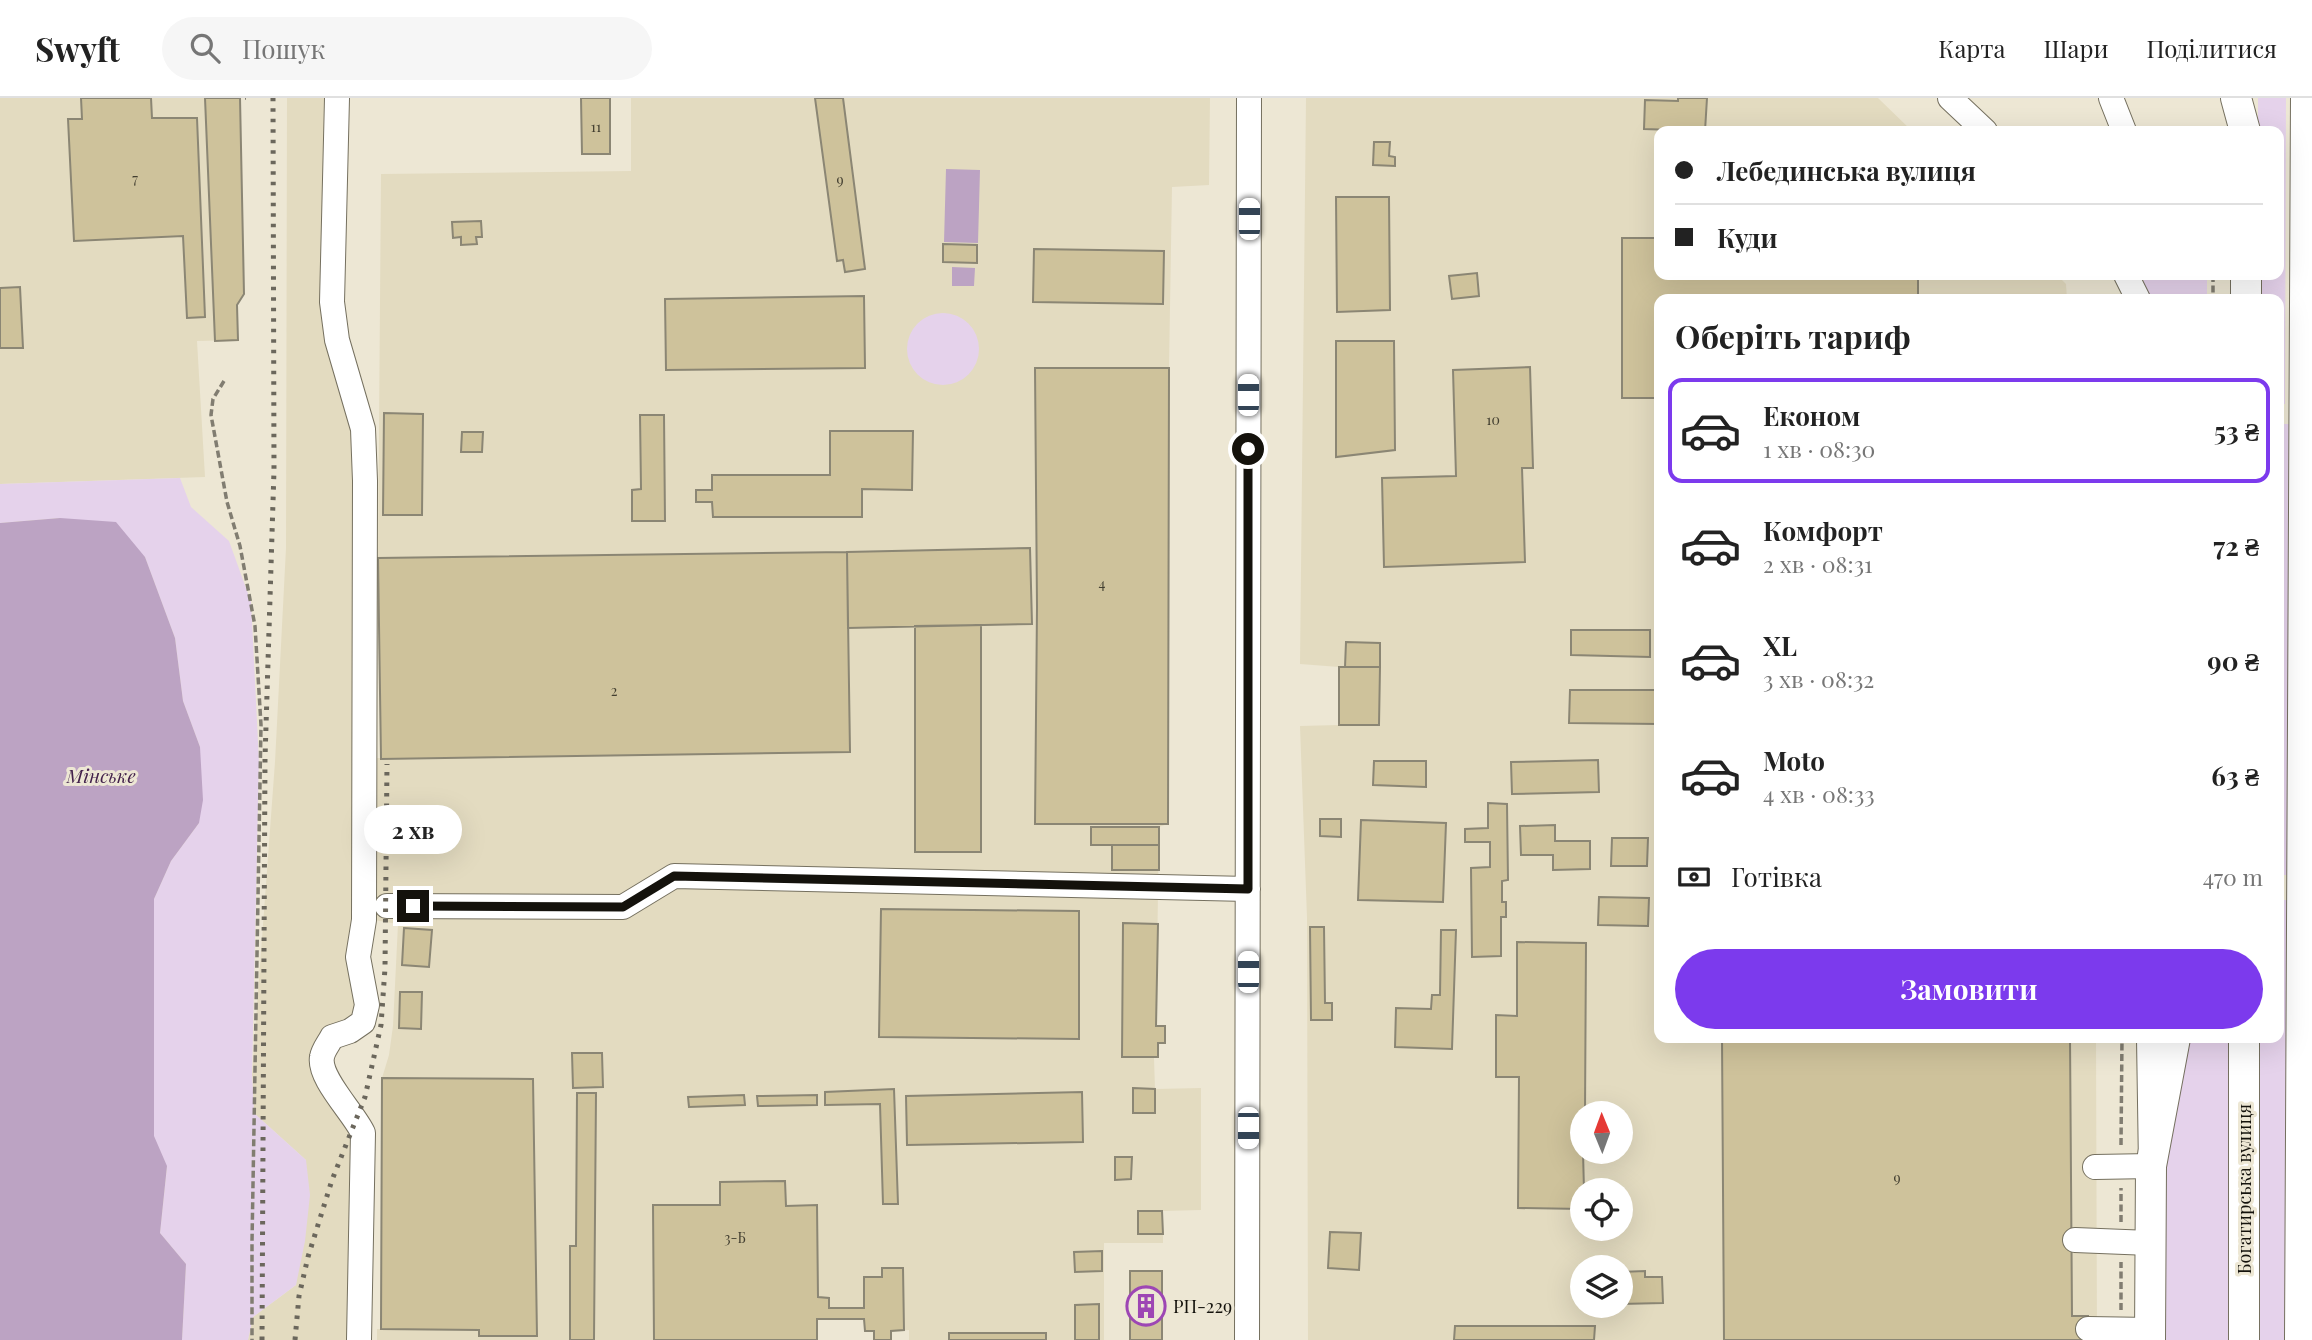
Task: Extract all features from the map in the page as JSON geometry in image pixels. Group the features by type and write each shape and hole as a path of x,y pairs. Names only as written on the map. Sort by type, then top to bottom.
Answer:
{"main road":[{"path":"2236,98 2244,126"},
{"path":"2246,126 2248,98"},
{"path":"2300,1340 2306,98"},
{"path":"2306,265 2312,220"},
{"path":"2305,618 2312,659"},
{"path":"2150,1335 2151,1166 2174,1043"},
{"name":"Богатирська вулиця","path":"2244,1340 2245,1043"}],"street":[{"path":"337,98 332,302 337,340 363,429 365,481 363,920 358,957 367,1005 363,1023 332,1037 322,1057 325,1076 357,1120 363,1133 359,1340"},
{"path":"1247,1340 1249,98"},
{"path":"1950,98 1980,126"},
{"path":"2110,98 2122,126"},
{"path":"387,906 623,907 674,876 1248,889"},
{"path":"2095,1167 2151,1166 2149,1043"},
{"path":"2075,1240 2150,1242"},
{"path":"2088,1329 2150,1335"}],"path":[{"path":"224,381 213,399 211,415 255,626 261,725 252,1340"}],"shaded area":[{"path":"0,98 240,98 244,294 237,305 238,340 197,341 205,477 0,484"},
{"path":"287,98 324,98 321,251 353,426 358,1018 315,1055 357,1135 349,1340 248,1340 253,1317 296,1285 306,1160 254,1113 252,1074 275,762 286,548"},
{"path":"631,98 1210,98 1209,185 1172,187 1168,824 1159,827 1156,1026 1165,1026 1165,1043 1158,1044 1158,1057 1154,1058 1155,1089 1201,1088 1201,1210 1163,1211 1163,1243 1104,1243 1104,1340 909,1340 909,1330 891,1331 891,1340 874,1340 874,1331 865,1331 864,1319 817,1319 817,1340 377,1340 377,1329 381,1329 382,1078 393,1026 398,924 374,920 375,758 381,758 378,558 381,174 631,171"},
{"path":"1306,98 1878,98 1907,126 1654,126 1654,280 2062,280 2066,284 2067,294 1654,294 1654,1043 2096,1043 2097,1340 1308,1340 1307,918 1300,726 1338,725 1339,667 1300,664"},
{"path":"2258,98 2286,98 2285,404 2284,294 2259,294 2259,280 2284,280 2284,126 2258,126"},
{"path":"2144,280 2207,280 2207,294 2146,294"},
{"path":"950,313 969,323 977,335 977,363 969,375 957,383 936,385 917,375 909,363 907,342 917,323 929,315"},
{"path":"2284,424 2289,424 2288,875 2284,875"},
{"path":"180,478 191,507 229,541 251,602 259,762 252,1074 254,1113 306,1160 310,1195 305,1241 296,1285 253,1317 248,1340 182,1340 186,1264 160,1233 167,1167 154,1137 154,899 171,861 199,823 200,747 183,701 175,638 145,557 60,518 0,523 0,484"},
{"path":"2284,900 2289,900 2287,1340 2259,1340 2259,1043 2284,1043"},
{"path":"2186,1043 2230,1043 2229,1340 2165,1340 2166,1243 2158,1232 2166,1163"}],"water":[{"path":"946,169 980,170 978,243 944,242"},
{"path":"952,267 975,268 974,286 952,286"},
{"name":"Мінське","path":"60,518 116,522 145,557 175,638 183,701 200,747 203,800 199,823 171,861 154,899 154,1136 167,1166 160,1233 186,1264 182,1340 0,1340 0,523"}],"building":[{"path":"81,98 151,98 152,118 197,118 205,317 187,318 183,236 74,241 68,119 82,119"},
{"path":"205,98 240,98 244,294 237,305 238,340 215,341"},
{"path":"581,98 610,98 610,154 582,154"},
{"path":"815,98 843,98 865,269 845,272 843,260 837,261"},
{"path":"1678,98 1707,98 1705,126 1654,126 1654,129 1644,129 1645,100 1678,101"},
{"path":"1374,142 1390,142 1389,156 1395,157 1395,166 1373,165"},
{"path":"1336,197 1389,197 1390,310 1337,312"},
{"path":"481,221 482,237 476,237 477,244 461,245 461,237 453,238 452,222"},
{"path":"1622,238 1654,238 1654,280 1918,280 1918,294 1654,294 1654,398 1622,398"},
{"path":"943,244 977,245 977,263 943,262"},
{"path":"1034,249 1164,251 1163,304 1033,302"},
{"path":"1477,273 1479,296 1452,299 1449,276"},
{"path":"20,287 23,348 0,348 0,288"},
{"path":"864,296 865,368 666,370 665,299"},
{"path":"1336,341 1394,341 1395,450 1336,457"},
{"path":"1530,367 1533,468 1522,468 1525,562 1384,567 1382,478 1456,476 1453,370"},
{"path":"1035,368 1169,368 1168,824 1035,824"},
{"path":"384,413 423,414 422,515 383,515"},
{"path":"640,415 664,415 665,521 632,521 632,490 641,489"},
{"path":"830,431 913,431 912,490 862,489 862,517 713,517 712,502 696,502 696,490 712,490 712,475 830,475"},
{"path":"462,432 483,432 482,452 461,452"},
{"path":"1030,548 1032,624 848,628 847,552"},
{"path":"847,552 850,752 381,759 378,558"},
{"path":"981,625 981,852 915,852 915,626"},
{"path":"1571,630 1650,630 1650,657 1571,655"},
{"path":"1346,642 1380,643 1380,667 1345,667"},
{"path":"1339,667 1380,667 1379,725 1339,725"},
{"path":"1570,690 1654,690 1654,724 1569,723"},
{"path":"1598,760 1599,792 1512,794 1511,762"},
{"path":"1374,761 1426,761 1426,787 1373,785"},
{"path":"1488,803 1507,804 1508,880 1502,881 1502,902 1506,902 1506,917 1501,917 1501,956 1472,957 1471,868 1490,867 1490,842 1465,842 1465,829 1488,828"},
{"path":"1320,819 1341,819 1341,837 1320,836"},
{"path":"1361,820 1446,823 1443,902 1358,900"},
{"path":"1555,825 1555,841 1590,841 1590,869 1553,870 1553,855 1521,855 1520,826"},
{"path":"1091,827 1159,827 1159,845 1091,845"},
{"path":"1612,838 1648,838 1647,866 1611,866"},
{"path":"1112,845 1159,845 1159,870 1112,870"},
{"path":"1599,897 1649,898 1648,926 1598,925"},
{"path":"881,909 1079,911 1079,1039 879,1037"},
{"path":"1123,923 1158,924 1156,1026 1165,1026 1165,1043 1158,1043 1158,1057 1122,1057"},
{"path":"1310,927 1324,927 1325,1003 1332,1003 1332,1020 1311,1020"},
{"path":"404,928 432,930 429,967 402,965"},
{"path":"1441,930 1456,930 1452,1049 1395,1047 1396,1008 1431,1009 1432,995 1440,995"},
{"path":"1517,942 1586,943 1585,1101 1570,1101 1570,1164 1583,1164 1584,1178 1570,1178 1570,1209 1518,1208 1519,1077 1496,1077 1496,1015 1517,1016"},
{"path":"400,992 422,992 421,1029 399,1028"},
{"path":"1722,1043 2070,1043 2072,1316 2088,1316 2088,1340 1724,1340"},
{"path":"572,1053 602,1053 603,1087 573,1088"},
{"path":"382,1078 533,1079 537,1336 479,1336 479,1330 381,1329"},
{"path":"1133,1088 1155,1089 1155,1113 1133,1113"},
{"path":"894,1089 898,1204 883,1204 880,1104 825,1105 825,1092"},
{"path":"1082,1092 1083,1142 907,1145 906,1096"},
{"path":"577,1093 596,1093 594,1340 570,1340 570,1246 576,1246"},
{"path":"744,1095 745,1105 689,1107 688,1097"},
{"path":"817,1095 817,1105 758,1106 757,1096"},
{"path":"1115,1157 1132,1157 1131,1179 1115,1180"},
{"path":"785,1181 786,1206 817,1205 818,1297 829,1298 829,1308 864,1308 864,1277 882,1277 882,1268 903,1268 904,1330 891,1331 891,1340 874,1340 874,1331 865,1331 864,1319 817,1319 817,1340 654,1340 653,1205 720,1205 720,1182"},
{"path":"1138,1211 1162,1211 1163,1234 1138,1234"},
{"path":"1330,1232 1361,1233 1359,1270 1328,1268"},
{"path":"1102,1251 1102,1271 1075,1272 1074,1252"},
{"name":"РП-229","path":"1130,1271 1162,1271 1162,1340 1130,1340"},
{"path":"1633,1271 1645,1271 1645,1277 1662,1277 1663,1303 1633,1304"},
{"path":"1099,1304 1099,1340 1075,1340 1075,1305"},
{"path":"1455,1326 1595,1326 1594,1340 1454,1340"},
{"path":"949,1333 1046,1333 1046,1340 949,1340"}],"railway":[{"path":"262,1340 265,758 274,470 273,98"},
{"path":"295,1340 299,1296 308,1257 332,1180 365,1097 381,1025 385,968 387,764"}],"place":[{"name":"РП-229","path":"1146,1306"}],"route":[{"path":"413,906 623,907 674,876 1248,889 1248,449"}]}
